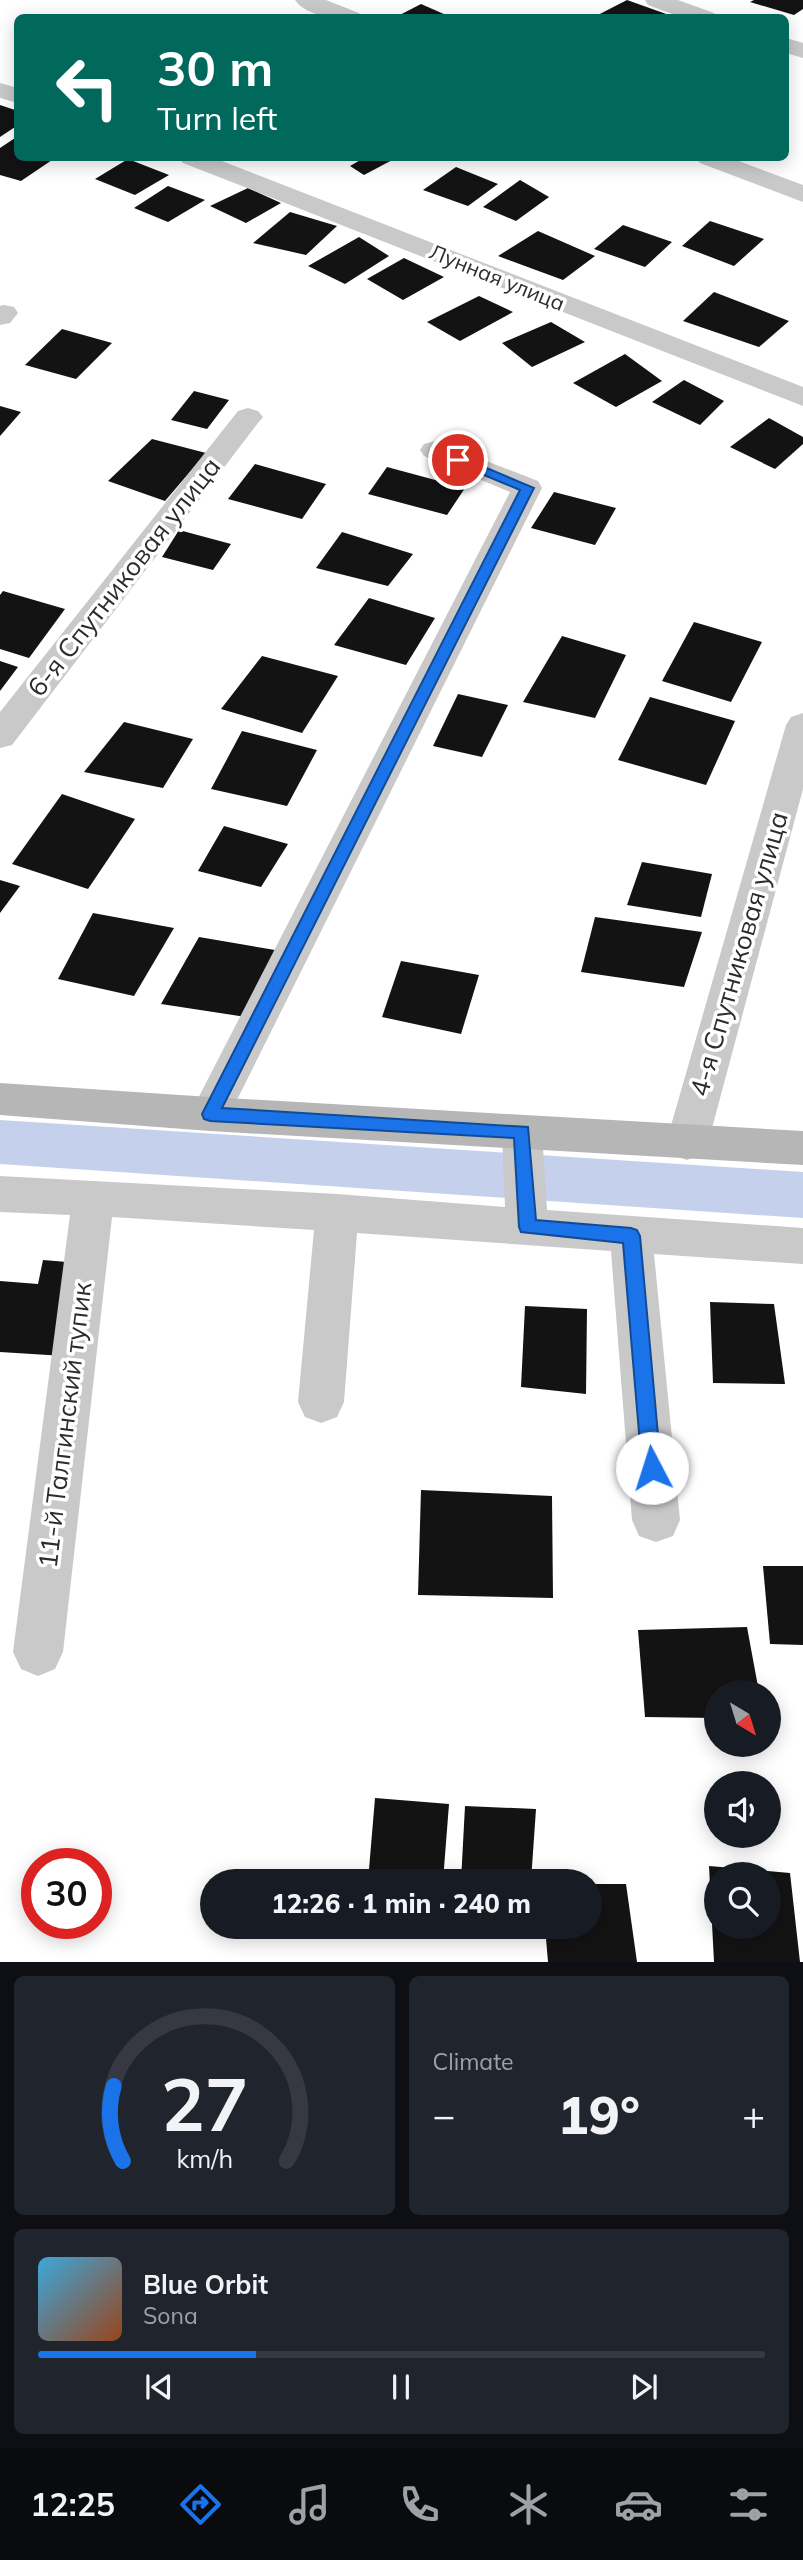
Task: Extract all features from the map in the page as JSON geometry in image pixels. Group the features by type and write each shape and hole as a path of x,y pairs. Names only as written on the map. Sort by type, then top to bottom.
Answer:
{"street":[{"path":"306,0 341,14"},
{"path":"656,0 695,14"},
{"name":"Лунная улица","path":"200,161 803,397"},
{"path":"717,161 803,194"},
{"name":"6-я Спутниковая улица","path":"0,736 248,417"},
{"path":"210,1114 527,488 435,450"},
{"name":"4-я Спутниковая улица","path":"687,1143 803,725"},
{"path":"0,1099 523,1139 803,1148"},
{"path":"523,1139 527,1216"},
{"path":"0,1194 337,1212 527,1216 631,1236 803,1245"},
{"name":"11-й Талгинский тупик","path":"38,1652 93,1198"},
{"path":"321,1402 337,1212"},
{"path":"631,1236 656,1520"}],"building":[{"path":"627,0 666,14 600,14"},
{"path":"803,0 803,9 794,15 750,2"},
{"path":"421,4 444,14 402,14"},
{"path":"0,105 14,110 14,128 0,137"},
{"path":"14,139 14,161 51,161 21,181 0,175 0,148"},
{"path":"125,161 133,161 169,175 135,195 95,179"},
{"path":"359,161 390,161 364,175 350,166"},
{"path":"456,167 498,184 468,206 423,190"},
{"path":"520,180 549,197 516,221 483,207"},
{"path":"168,186 205,200 168,222 134,208"},
{"path":"248,188 281,203 246,223 210,206"},
{"path":"290,212 337,226 306,255 253,243"},
{"path":"710,221 764,239 734,266 682,246"},
{"path":"623,225 672,242 645,267 594,249"},
{"path":"538,231 595,256 563,280 498,256"},
{"path":"359,237 389,256 345,284 308,266"},
{"path":"404,258 444,277 403,300 367,279"},
{"path":"714,292 789,321 759,347 683,321"},
{"path":"479,296 513,312 460,341 427,322"},
{"path":"551,322 585,342 532,367 502,343"},
{"path":"62,329 112,343 76,379 25,365"},
{"path":"625,354 662,381 616,407 573,383"},
{"path":"684,380 724,401 700,425 652,402"},
{"path":"194,391 229,400 207,429 171,420"},
{"path":"0,406 21,412 0,436"},
{"path":"769,418 803,437 803,444 775,469 730,447"},
{"path":"152,439 206,453 165,501 108,481"},
{"path":"255,464 326,484 302,519 228,499"},
{"path":"387,467 465,488 447,515 368,494"},
{"path":"554,492 616,508 595,545 531,528"},
{"path":"179,530 231,544 213,570 162,557"},
{"path":"342,532 413,554 388,586 316,568"},
{"path":"3,591 65,609 29,658 0,649 0,595"},
{"path":"369,598 435,618 406,665 334,645"},
{"path":"694,622 762,642 731,702 662,681"},
{"path":"562,636 626,655 595,718 523,702"},
{"path":"262,656 338,676 302,733 221,709"},
{"path":"0,661 18,667 0,691"},
{"path":"458,694 508,705 482,757 433,746"},
{"path":"650,697 735,721 706,785 618,760"},
{"path":"124,722 193,739 163,788 84,772"},
{"path":"242,731 317,750 287,806 211,789"},
{"path":"62,794 135,819 88,889 12,864"},
{"path":"224,826 288,844 261,887 198,871"},
{"path":"642,862 712,874 701,917 627,905"},
{"path":"0,880 20,886 0,913"},
{"path":"93,913 174,928 134,996 58,979"},
{"path":"595,917 702,932 684,987 581,972"},
{"path":"199,937 275,950 246,1017 161,1004"},
{"path":"401,961 479,975 461,1034 382,1017"},
{"path":"43,1260 79,1263 64,1356 0,1352 0,1281 38,1284"},
{"path":"710,1302 774,1304 785,1384 713,1383"},
{"path":"525,1306 587,1309 586,1394 521,1387"},
{"path":"421,1490 552,1496 553,1598 418,1595"},
{"path":"763,1566 803,1566 803,1645 770,1644"},
{"path":"747,1627 757,1680 704,1680 704,1718 645,1717 638,1630"},
{"path":"375,1798 449,1804 444,1869 369,1869"},
{"path":"465,1806 536,1809 532,1869 462,1869"},
{"path":"781,1872 790,1873 800,1962 714,1962 713,1939 781,1939"},
{"path":"602,1884 626,1884 637,1962 548,1962 546,1939 602,1939"}],"waterway":[{"path":"0,1142 803,1195"}],"route":[{"path":"458,460 527,488 210,1114 522,1132 527,1227 631,1236 652,1468"}]}
